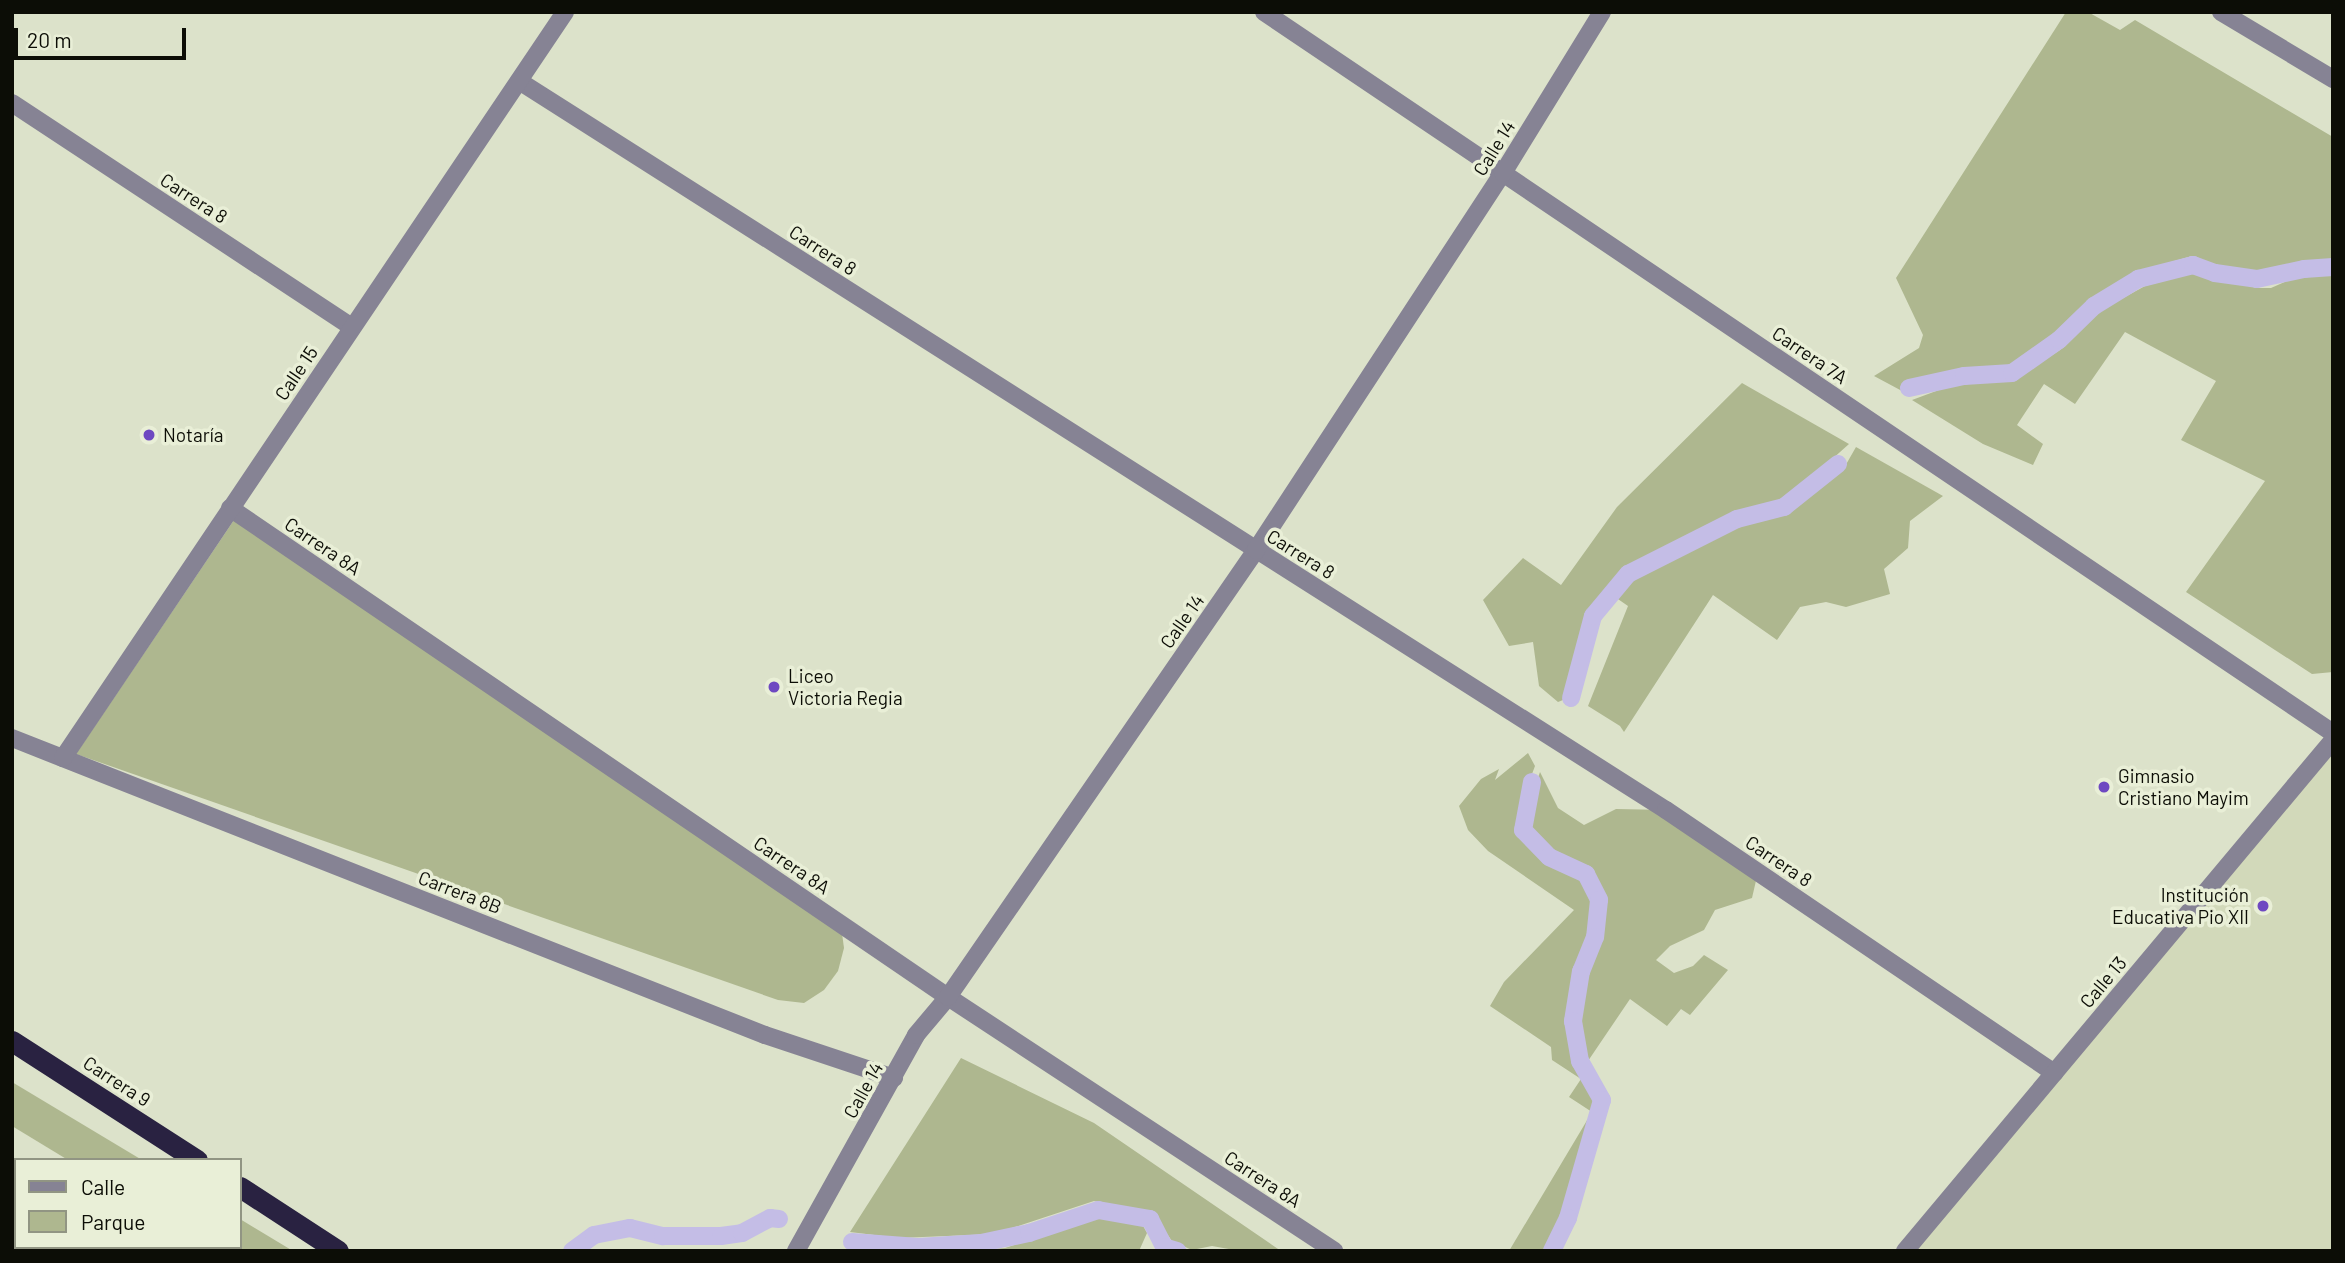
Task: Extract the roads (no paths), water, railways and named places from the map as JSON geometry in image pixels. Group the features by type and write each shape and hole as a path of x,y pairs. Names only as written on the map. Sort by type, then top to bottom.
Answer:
{"highway":[{"name":"Carrera 9","path":"12,1041 194,1158"},
{"path":"242,1188 338,1251"}],"street":[{"name":"Calle 15","path":"63,758 565,12"},
{"name":"Carrera 7A","path":"1264,12 2333,733"},
{"name":"Calle 14","path":"796,1251 916,1035 948,997 1256,551 1503,173 1602,12"},
{"path":"2221,12 2333,79"},
{"name":"Carrera 8","path":"519,81 1667,810 2054,1073"},
{"name":"Carrera 8","path":"12,103 352,327"},
{"name":"Carrera 8A","path":"230,508 948,997 1334,1251"},
{"name":"Carrera 8B","path":"12,738 765,1035 894,1078"},
{"name":"Calle 13","path":"1905,1251 2333,740"}],"waterway":[{"path":"1909,388 1964,376 2012,373 2059,340 2094,306 2138,279 2193,265 2215,273 2257,279 2304,269 2333,267"},
{"path":"1571,698 1593,616 1628,574 1737,519 1784,507 1838,464"},
{"path":"1532,782 1523,830 1549,857 1586,874 1599,900 1595,937 1581,971 1573,1021 1580,1061 1602,1100 1568,1218 1552,1251"},
{"path":"852,1242 918,1247 981,1243 1029,1233 1098,1210 1150,1219 1164,1247 1177,1251"},
{"path":"572,1251 594,1235 630,1228 663,1236 721,1236 742,1233 770,1218 779,1219"}],"place":[{"name":"Notaría","path":"149,435"},
{"name":"Liceo Victoria Regia","path":"774,687"},
{"name":"Gimnasio Cristiano Mayim","path":"2104,787"},
{"name":"Institución Educativa Pio XII","path":"2263,906"}]}
